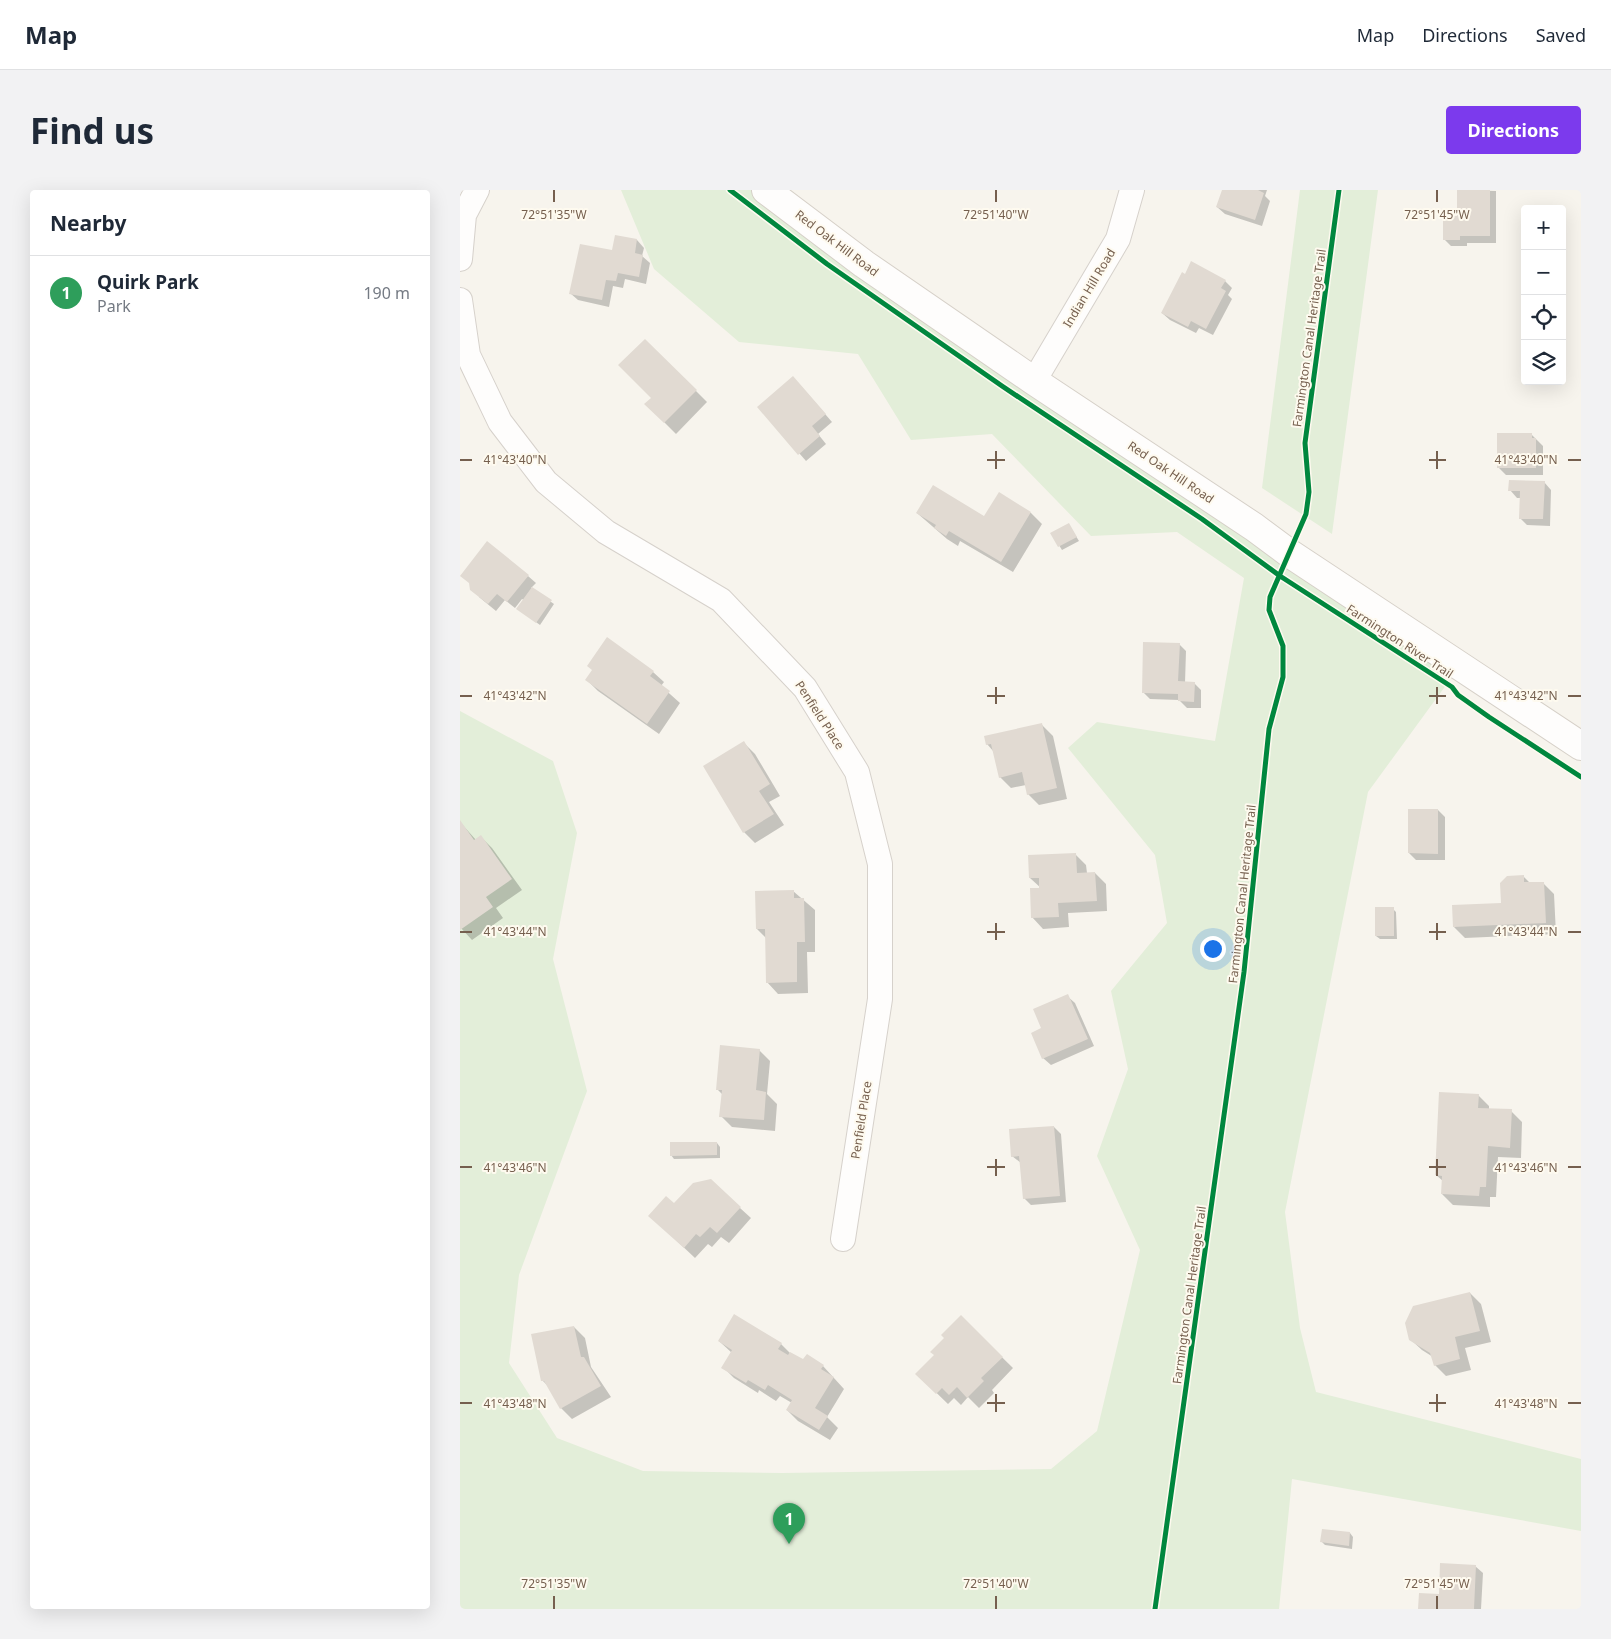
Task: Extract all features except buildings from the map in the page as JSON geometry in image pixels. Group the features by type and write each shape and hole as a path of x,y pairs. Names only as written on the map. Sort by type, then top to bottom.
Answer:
{"street":[{"path":"460,258 464,215 477,190"},
{"name":"Red Oak Hill Road","path":"766,190 864,264 1034,381 1581,746"},
{"name":"Indian Hill Road","path":"1034,381 1118,239 1132,190"},
{"name":"Penfield Place","path":"460,300 468,355 500,422 546,482 606,532 721,600 805,688 856,772 880,864 880,999 843,1238"}],"green space":[{"path":"621,190 766,190 1460,666 1368,792 1285,1212 1300,1328 1316,1392 1581,1459 1581,1531 1292,1479 1279,1609 460,1609 460,711 553,761 577,833 553,959 587,1091 519,1275 509,1363 557,1438 643,1471 782,1473 1051,1469 1097,1431 1140,1250 1097,1156 1128,1069 1111,991 1167,923 1155,855 1068,748 1097,722 1215,741 1244,578 1177,532 1091,536 992,434 911,440 858,354 739,342 654,269"},
{"path":"1300,190 1378,190 1332,534 1262,488"}],"cycle path":[{"name":"Farmington River Trail","path":"730,190 827,264 1002,386 1202,519 1280,576 1452,687 1458,695 1489,717 1581,777"},
{"name":"Farmington Canal Heritage Trail","path":"1155,1609 1244,972 1269,729 1283,677 1283,646 1269,610 1270,597 1306,514 1309,492 1305,443 1339,190"}],"place":[{"name":"Quirk Park","path":"789,1544"}]}
